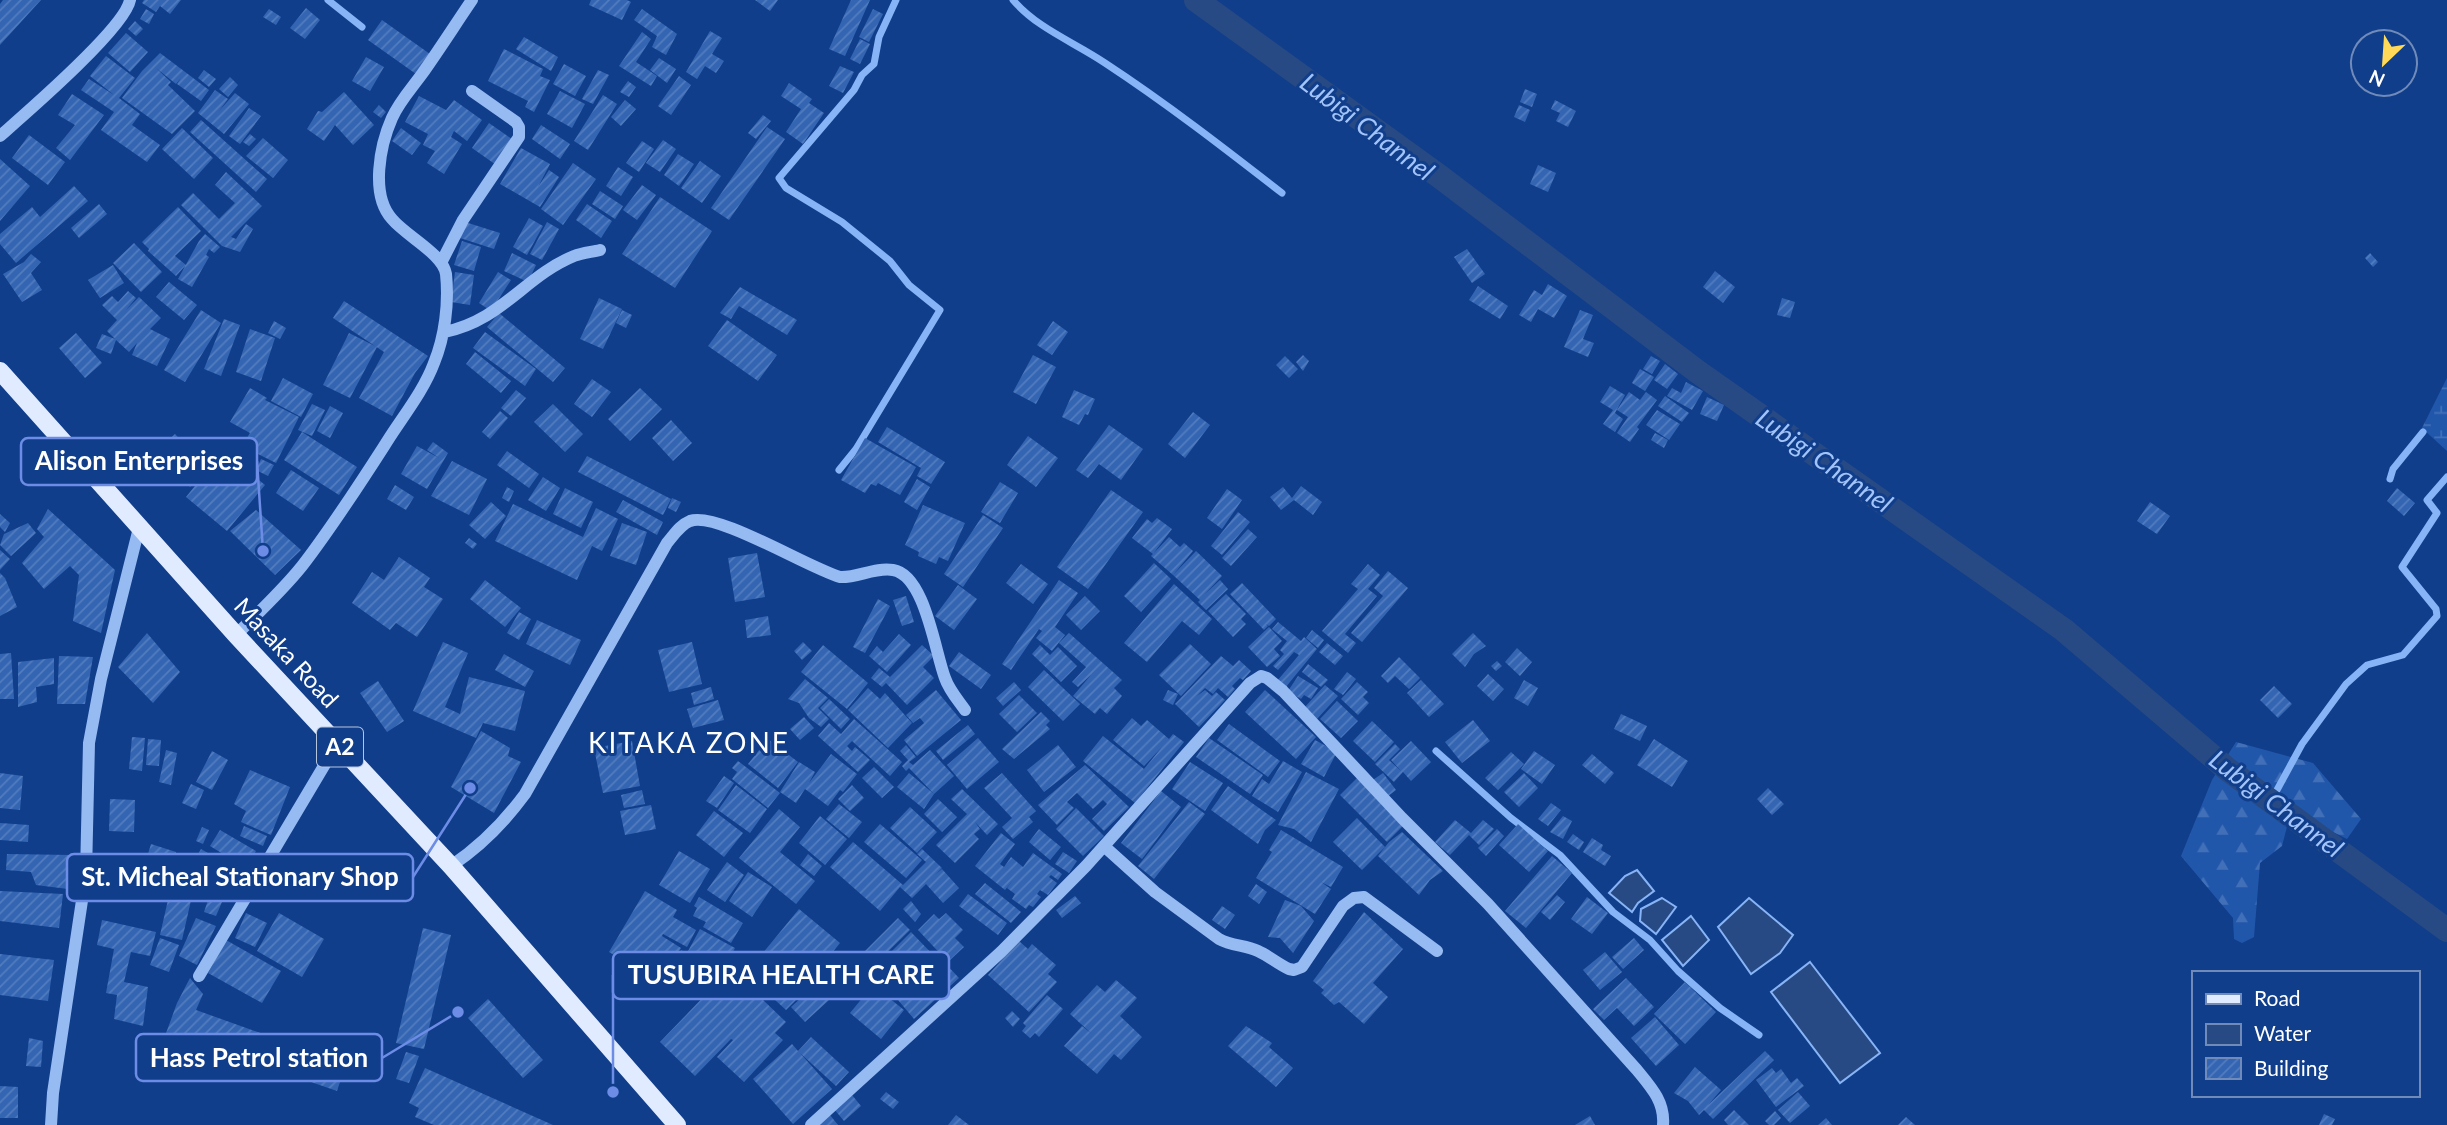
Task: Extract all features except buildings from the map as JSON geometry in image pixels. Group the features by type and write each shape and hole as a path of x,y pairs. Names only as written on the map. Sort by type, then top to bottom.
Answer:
{"main road":[{"name":"Masaka Road","path":"0,370 236,635 450,866 677,1125"}],"street":[{"path":"0,136 37,104 112,30 130,0"},
{"path":"236,635 300,568 335,521 434,364 444,332 446,272 442,261 409,236 390,217 382,203 382,155 392,119 403,98 472,0"},
{"path":"442,261 463,220 519,137 516,122 471,91"},
{"path":"444,332 461,329 485,317 518,295 541,275 573,256 600,250"},
{"path":"450,866 475,850 504,823 525,794 667,544 687,522 701,520 724,526 840,577 851,578 890,569 906,576 918,594 933,633 944,677 965,710"},
{"path":"51,1125 53,1093 86,874 89,743 101,680 139,528"},
{"path":"811,1125 1001,952 1105,847 1250,683 1261,676 1267,678 1331,741 1402,818 1488,904 1637,1070 1654,1090 1662,1106 1663,1125"},
{"path":"199,976 337,744"},
{"path":"1105,847 1155,892 1219,939 1258,951 1289,969 1302,967 1343,906 1354,898 1364,897 1437,951"}],"green space":[{"path":"2447,378 2447,451 2422,428"},
{"path":"2236,742 2313,763 2361,819 2347,839 2291,811 2282,846 2260,863 2254,937 2242,943 2234,939 2233,918 2181,856 2212,780"}],"water":[{"path":"1637,870 1654,891 1638,903 1632,912 1609,893 1625,876"},
{"path":"1662,898 1676,907 1656,934 1640,921 1641,909"},
{"path":"1749,898 1793,935 1780,953 1751,974 1718,927"},
{"path":"1691,916 1709,940 1683,966 1662,940"},
{"path":"1810,962 1880,1053 1840,1083 1771,992"}],"waterway":[{"path":"328,0 362,27"},
{"path":"839,470 856,449 940,310 909,285 890,261 842,222 786,188 779,178 854,90 862,75 874,64 879,37 896,0"},
{"path":"1013,0 1045,27 1105,63 1173,110 1282,193"},
{"name":"Lubigi Channel","path":"1196,0 1439,176 1698,372 2064,630 2227,769 2447,930"},
{"path":"2390,479 2393,469 2423,432"},
{"path":"2271,801 2302,744 2346,684 2367,665 2403,655 2437,616 2436,609 2402,567 2437,513 2427,500 2447,477"},
{"path":"1436,751 1511,818 1560,855 1613,912 1650,940 1678,971 1720,1008 1759,1035"}],"place":[{"name":"Alison Enterprises","path":"263,551"},
{"name":"St. Micheal Stationary Shop","path":"470,788"},
{"name":"Hass Petrol station","path":"458,1012"},
{"name":"TUSUBIRA HEALTH CARE","path":"613,1092"}],"district":[{"name":"KITAKA ZONE","path":"689,743"}]}
